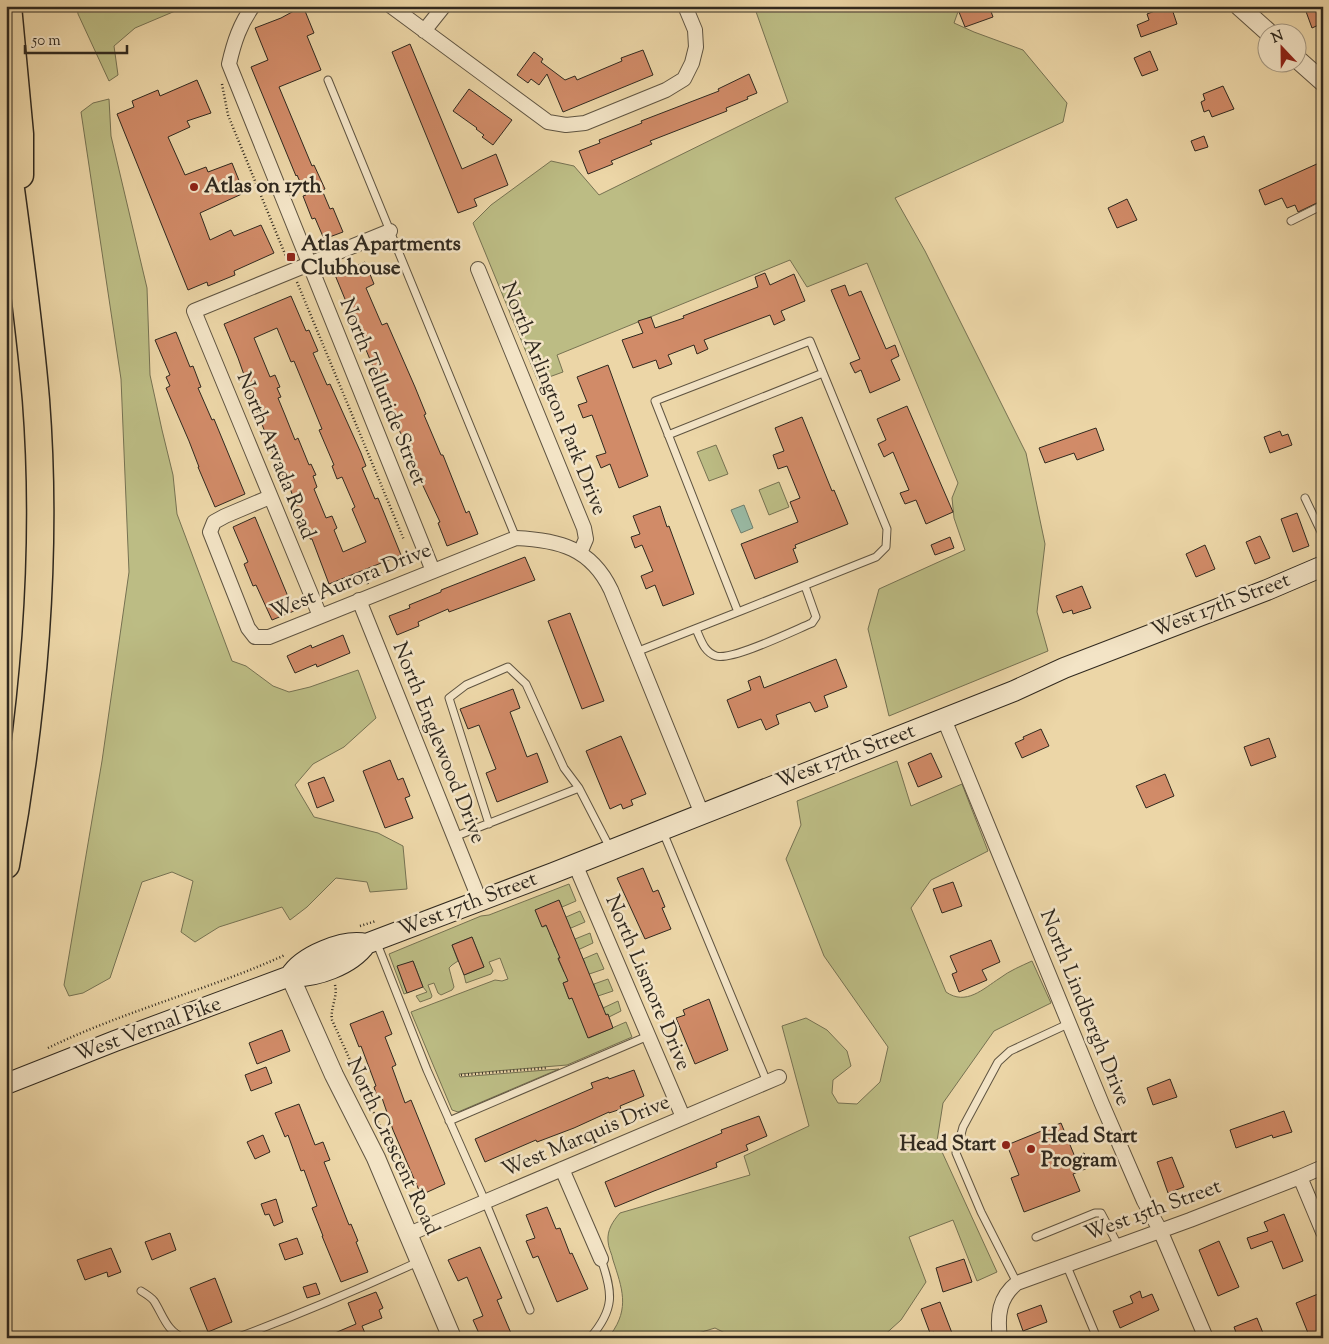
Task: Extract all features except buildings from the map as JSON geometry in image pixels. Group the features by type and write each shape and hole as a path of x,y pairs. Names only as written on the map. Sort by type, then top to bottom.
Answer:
{"highway":[{"path":"8,6 20,134 20,253"},
{"path":"6,152 20,253 36,401 40,502 35,652 18,801 6,865"}],"main road":[{"name":"West 17th Street","path":"290,976 309,976 350,960 371,942 944,719 1014,691 1064,668 1260,593 1323,566"},
{"name":"West Vernal Pike","path":"6,1084 290,976"}],"street":[{"name":"North Telluride Street","path":"253,6 243,21 234,42 229,64 433,571"},
{"path":"391,6 548,122 566,126 585,123 666,90 684,79 692,63 696,48 695,30 685,6"},
{"path":"424,31 444,6"},
{"path":"1240,6 1257,22"},
{"path":"1306,67 1323,82"},
{"path":"309,265 390,231"},
{"name":"North Arvada Road","path":"309,265 194,311 320,616"},
{"name":"North Arlington Park Drive","path":"478,268 584,528 586,539 580,553"},
{"name":"West Aurora Drive","path":"270,497 214,522 210,532 248,627 256,636 269,636 516,538 556,542 580,553"},
{"path":"580,553 606,579 702,814"},
{"name":"North Englewood Drive","path":"359,600 480,900"},
{"name":"North Lindbergh Drive","path":"944,719 1068,1024 1144,1201 1160,1230 1206,1338"},
{"name":"North Lismore Drive","path":"575,864 683,1117"},
{"name":"North Crescent Road","path":"290,976 334,1075 376,1158 452,1338"},
{"name":"West Marquis Drive","path":"409,1234 773,1079"},
{"name":"West 15th Street","path":"1000,1338 999,1317 1003,1299 1017,1283 1300,1177 1323,1166"},
{"path":"562,1169 601,1259"},
{"path":"1300,1177 1323,1232"}],"lane":[{"path":"328,80 516,538"},
{"path":"1291,221 1323,206"},
{"path":"636,652 805,586 876,557 886,547 887,529 810,341 655,401 738,612"},
{"path":"668,434 824,374"},
{"path":"1305,498 1323,536"},
{"path":"696,629 705,650 718,657 738,654 812,623 816,617 805,586"},
{"path":"489,824 449,698 466,685 508,667 526,684 564,768 579,788 611,850"},
{"path":"454,837 579,788"},
{"path":"662,830 773,1079"},
{"path":"371,942 485,1201 530,1310"},
{"path":"1017,1283 981,1212 956,1152 962,1127 998,1062 1010,1051 1068,1024"},
{"path":"449,1121 648,1036"},
{"path":"1036,1237 1095,1212 1101,1213 1118,1245"},
{"path":"590,1338 605,1318 609,1307 610,1294 607,1276 601,1259"},
{"path":"236,1338 308,1310 420,1260"},
{"path":"1066,1264 1098,1338"},
{"path":"141,1291 153,1299 164,1322 184,1338"}],"path":[{"path":"222,83 228,115 287,260"},
{"path":"298,285 405,542"},
{"path":"366,580 413,561 409,552"},
{"path":"42,1051 94,1028 239,975 286,955"},
{"path":"333,980 336,993 332,1020 389,1148"},
{"path":"461,1075 561,1067 573,1068"}],"green space":[{"path":"77,6 187,6 135,28 114,46 118,75 109,81 78,14"},
{"path":"754,6 960,6 954,23 1023,50 1067,103 1063,122 895,198 925,251 1026,453 1045,544 1037,612 1048,651 889,716 868,629 879,589 965,550 954,518 952,498 958,483 867,263 807,287 790,260 557,355 563,372 538,381 473,223 491,205 551,161 574,166 599,195 788,102"},
{"path":"109,99 111,136 147,288 150,375 173,475 177,514 232,661 246,666 273,686 289,692 310,687 358,670 376,718 344,747 313,764 295,785 314,817 378,833 403,846 407,889 370,892 367,882 336,878 307,907 290,920 282,907 219,927 195,942 181,932 193,881 172,872 142,882 110,978 83,993 69,996 64,985 102,761 129,572 121,379 81,112 93,103"},
{"path":"716,445 728,474 709,481 697,452"},
{"path":"779,482 789,507 769,515 759,490"},
{"path":"897,761 911,806 962,784 988,851 931,880 911,908 946,992 953,996 967,997 987,987 1007,973 1032,961 1051,1003 994,1031 943,1103 937,1141 997,1272 977,1281 953,1220 909,1237 926,1282 901,1320 881,1338 735,1338 715,1328 682,1338 613,1338 611,1334 621,1315 623,1298 609,1246 608,1233 620,1213 750,1175 744,1156 809,1126 782,1026 806,1018 827,1030 847,1051 851,1066 833,1080 832,1093 838,1103 857,1104 880,1082 888,1047 824,956 786,859 801,825 797,801"},
{"path":"569,884 576,901 562,907 559,900 543,927 580,911 585,922 550,934 555,947 590,933 593,943 558,959 564,972 585,963 583,959 597,953 604,969 563,983 569,999 595,989 594,984 608,979 613,991 597,995 603,1008 618,1001 621,1011 609,1017 607,1014 583,1025 589,1038 626,1022 632,1037 567,1065 459,1074 460,1077 559,1069 458,1112 452,1110 411,1012 495,980 502,981 508,979 500,958 489,962 493,971 491,974 466,983 464,975 484,967 472,937 452,945 458,961 449,968 454,987 452,990 441,995 438,993 434,983 428,985 432,996 420,1002 416,996 427,992 423,987 413,961 398,967 407,993 404,994 389,954 481,916 489,915"}],"shaded area":[{"path":"744,505 753,528 741,533 731,510"}],"place":[{"name":"Atlas on 17th","path":"194,187"},
{"name":"Atlas Apartments Clubhouse","path":"291,257"},
{"name":"Head Start","path":"1006,1145"},
{"name":"Head Start Program","path":"1031,1149"}]}
